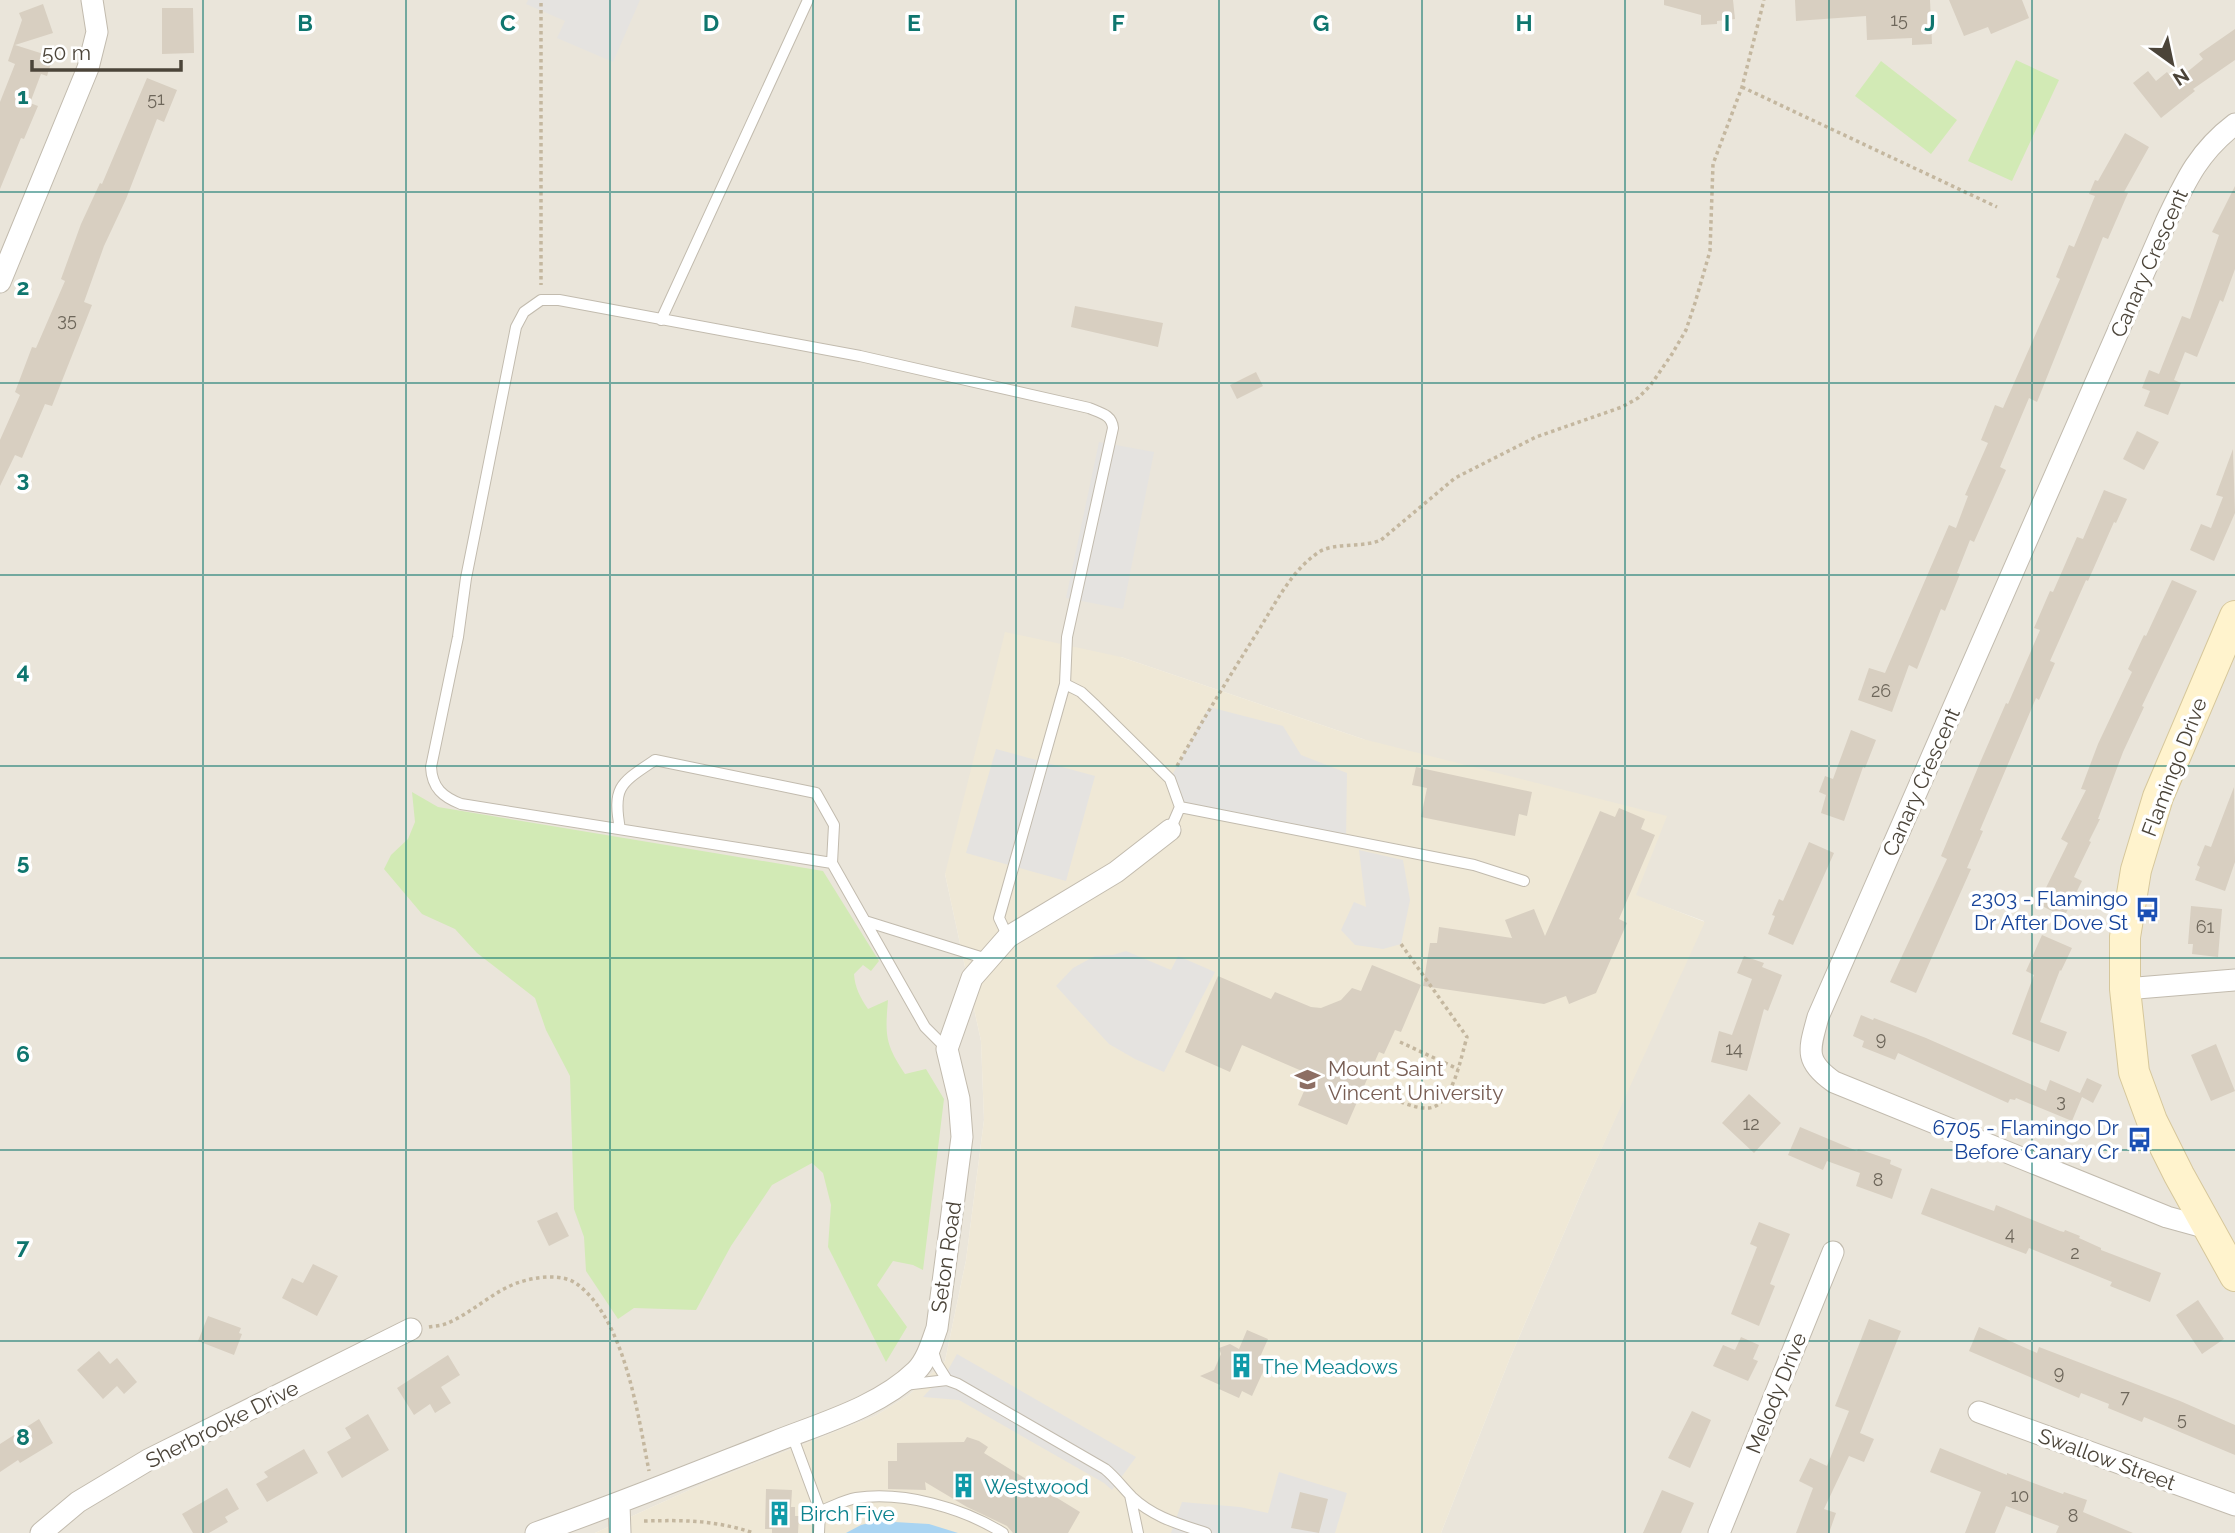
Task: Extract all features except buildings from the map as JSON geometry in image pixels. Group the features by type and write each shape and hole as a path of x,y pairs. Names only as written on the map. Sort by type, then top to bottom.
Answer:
{"street":[{"path":"0,282 88,68 97,32 92,0"},
{"name":"Canary Crescent","path":"2207,1228 2166,1217 1835,1082 1817,1070 1810,1046 1818,1017 2166,222 2191,170 2219,136 2235,124"},
{"name":"Flamingo Drive","path":"2235,616 2154,809 2136,870 2125,937 2125,989 2134,1072 2152,1121 2235,1276"},
{"path":"947,1049 972,978 1008,937 1115,872 1170,830"},
{"path":"2125,989 2235,979"},
{"name":"Seton Road","path":"536,1533 619,1504 857,1408 897,1386 919,1369 937,1328 962,1137 959,1099 947,1049"},
{"name":"Melody Drive","path":"1719,1533 1833,1252"},
{"name":"Sherbrooke Drive","path":"41,1533 78,1502 148,1460 411,1329"},
{"name":"Swallow Street","path":"1979,1412 2235,1505"},
{"path":"619,1504 620,1533"}],"lane":[{"path":"660,320 808,0"},
{"path":"832,863 461,804 440,793 432,780 432,763 458,637 466,578 516,327 524,312 541,300 559,300 860,356 1089,408 1110,416 1113,428 1067,637 1065,684 999,918 1008,937"},
{"path":"1065,684 1081,692 1170,779 1180,807 1170,830"},
{"path":"620,830 615,804 625,780 655,760 816,793 834,825 832,863 925,1027 947,1049"},
{"path":"1180,807 1474,865 1524,881"},
{"path":"865,921 987,959"},
{"path":"931,1345 937,1364 947,1380"},
{"path":"897,1386 947,1380 958,1384 1105,1469 1145,1508 1165,1519 1206,1533"},
{"path":"792,1435 820,1511 819,1533"},
{"path":"1130,1495 1138,1533"},
{"path":"820,1511 855,1498 892,1497 960,1511 1003,1533"}],"path":[{"path":"1170,779 1209,707 1290,580 1308,561 1321,551 1349,545 1371,545 1381,540 1455,478 1536,437 1622,407 1638,398 1650,386 1686,330 1695,303 1710,251 1713,164 1742,86 1764,0"},
{"path":"541,3 541,300"},
{"path":"1742,86 1997,207"},
{"path":"1375,1091 1416,1106 1431,1108 1441,1103 1458,1069 1466,1037 1401,944"},
{"path":"1400,1042 1458,1069"},
{"path":"411,1329 445,1325 517,1282 547,1275 575,1282 596,1304 611,1326 634,1397 653,1490"},
{"path":"644,1521 692,1520 722,1523 754,1533"}],"shaded area":[{"path":"0,0 2235,0 2235,1533 1441,1533 1510,1358 1704,921 1636,896 1363,739 1121,657 945,874 981,1041 984,1120 966,1260 945,1361 909,1395 875,1416 707,1482 595,1533 0,1533"},
{"path":"528,0 640,0 613,62 557,38 565,21 526,4"},
{"path":"1099,442 1154,452 1123,609 1066,598"},
{"name":"Mount Saint Vincent University","path":"1005,632 1121,657 1363,739 1667,816 1636,895 1705,922 1580,1196 1510,1358 1441,1533 595,1533 707,1482 875,1416 909,1395 945,1361 966,1260 984,1120 981,1041 945,874"},
{"path":"1209,707 1283,726 1301,755 1347,773 1346,841 1180,807 1170,779"},
{"path":"996,749 1095,776 1066,881 966,853"},
{"path":"1359,850 1403,860 1410,900 1401,944 1383,949 1355,945 1341,930 1354,902 1366,907"},
{"path":"1126,951 1171,970 1178,956 1215,972 1164,1072 1109,1044 1056,986 1073,968 1095,956"},
{"path":"957,1354 1136,1457 1112,1490 959,1400 923,1397 948,1370"},
{"path":"1279,1472 1347,1493 1335,1533 1171,1533 1182,1502 1240,1507 1268,1513"}],"green space":[{"path":"2016,60 2059,80 2012,181 1968,161"},
{"path":"1881,61 1957,120 1931,154 1855,96"},
{"path":"412,792 438,807 823,871 879,961 871,971 863,965 854,974 860,996 868,1009 888,1000 888,1039 898,1064 905,1074 926,1069 944,1099 923,1270 893,1261 877,1285 907,1327 886,1362 828,1247 831,1205 823,1173 812,1163 772,1185 731,1246 696,1310 634,1308 618,1319 586,1271 584,1237 574,1209 570,1076 546,1030 535,998 477,953 455,929 422,914 384,869 391,855 408,839 415,822"}],"water":[{"path":"877,1521 929,1524 958,1533 846,1533"}],"place":[{"name":"2303 - Flamingo Dr After Dove St","path":"2148,910"},
{"name":"Mount Saint Vincent University","path":"1308,1080"},
{"name":"6705 - Flamingo Dr Before Canary Cr","path":"2139,1139"},
{"name":"The Meadows","path":"1241,1366"},
{"name":"Westwood","path":"964,1486"},
{"name":"Birch Five","path":"780,1513"}]}
